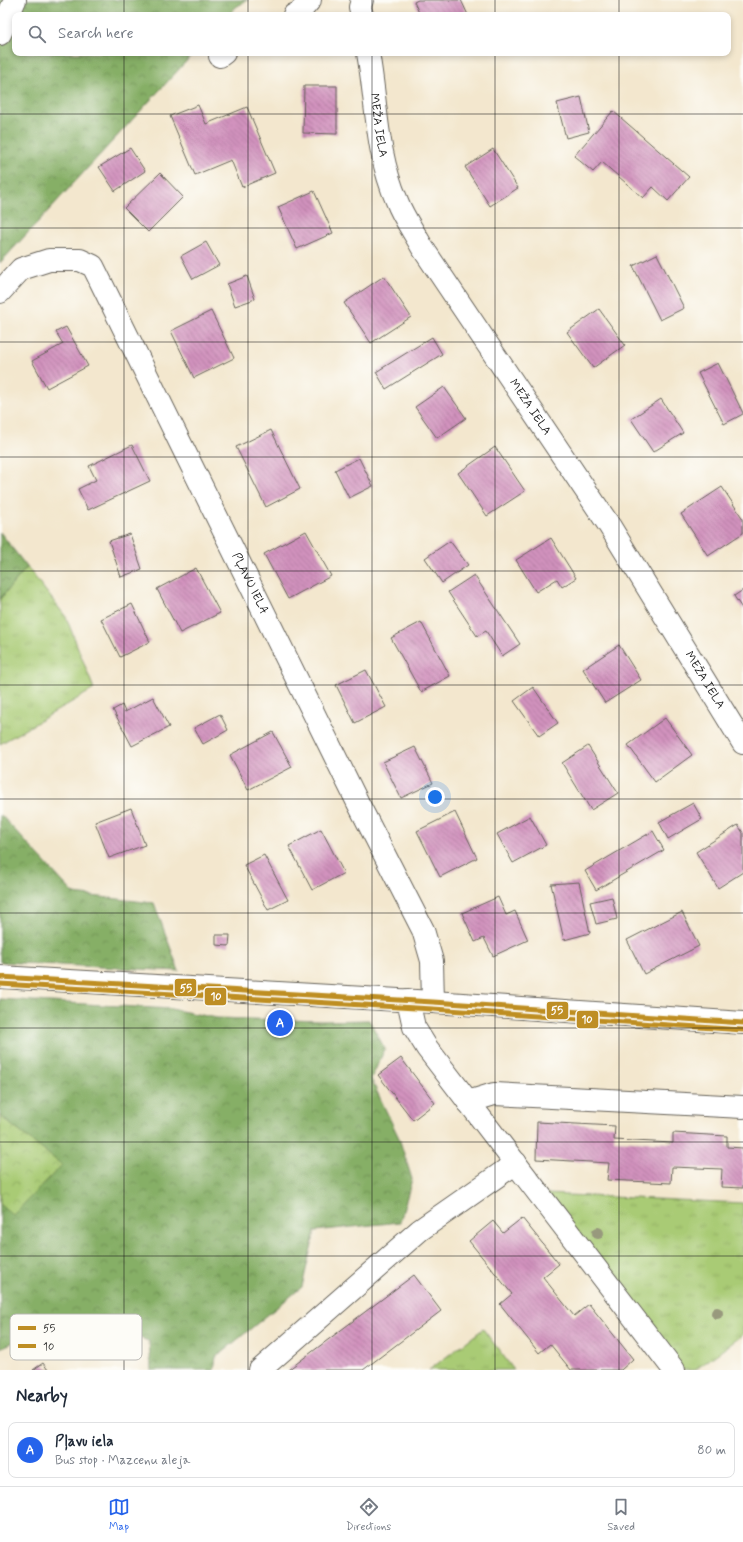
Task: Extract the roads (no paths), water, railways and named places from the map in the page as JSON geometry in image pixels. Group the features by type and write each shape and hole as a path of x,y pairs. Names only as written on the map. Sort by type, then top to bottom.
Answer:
{"street":[{"path":"0,34 15,0"},
{"path":"300,12 310,0"},
{"name":"MEŽA IELA","path":"369,56 376,121 384,164 397,201 422,247 609,525 743,743"},
{"name":"PĻAVU IELA","path":"0,292 21,269 49,260 80,260 93,266 355,798 423,930 432,961 433,1002"},
{"path":"0,976 408,1000 743,1023"},
{"path":"408,1000 414,1027 427,1048 674,1370"},
{"path":"468,1102 494,1094 743,1107"},
{"path":"260,1370 420,1230 516,1163"}],"place":[{"name":"Pļavu iela","path":"280,1023"}]}
